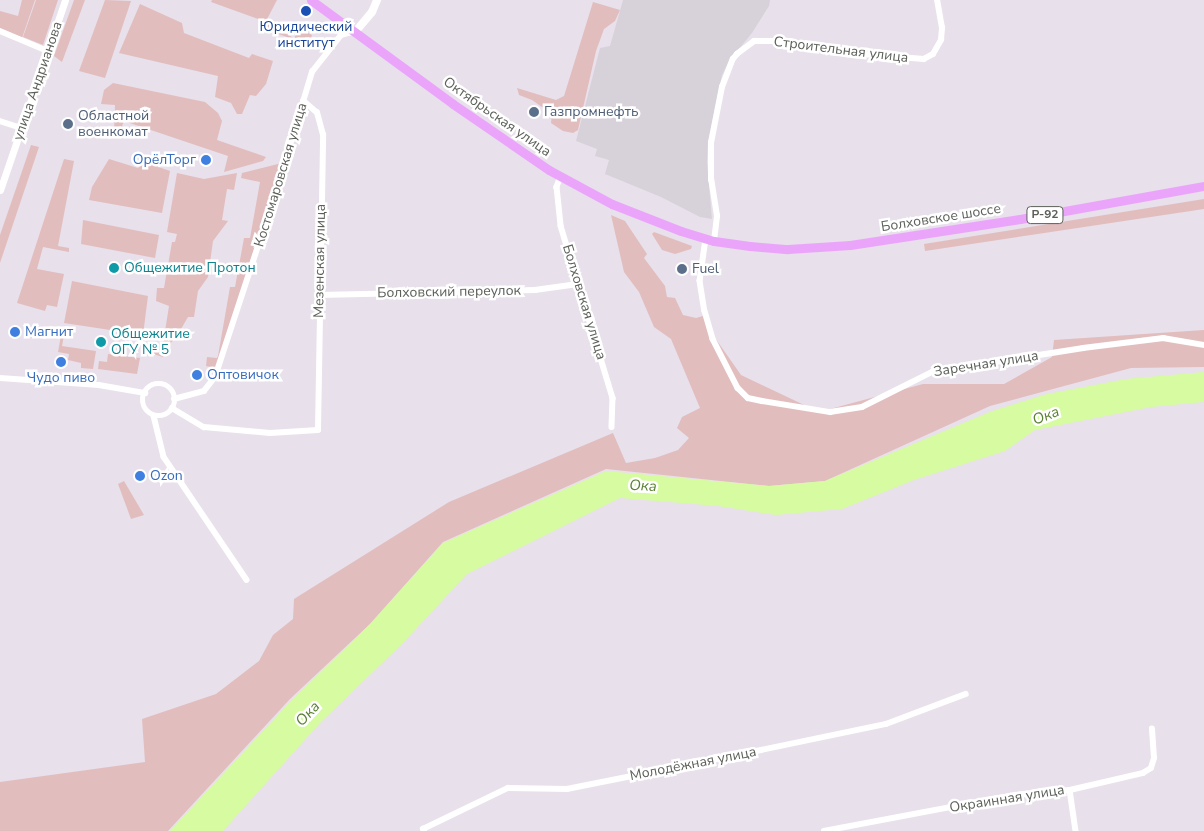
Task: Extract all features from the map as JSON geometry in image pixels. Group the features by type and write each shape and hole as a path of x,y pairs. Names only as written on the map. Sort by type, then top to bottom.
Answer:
{"main road":[{"name":"Октябрьская улица","path":"311,0 356,31 453,104 561,176 612,204 681,231"},
{"path":"356,31 372,12 377,0"},
{"name":"Болховское шоссе","path":"681,231 710,240 788,249 859,244 1020,219 1204,186"}],"street":[{"name":"улица Андрианова","path":"0,190 65,0"},
{"name":"Строительная улица","path":"710,240 717,216 711,180 711,144 722,87 733,59 737,54 754,41 782,41 862,54 924,59 933,54 941,40 942,28 937,0"},
{"path":"0,31 48,51"},
{"name":"Костомаровская улица","path":"174,399 204,390 216,378 287,159 312,72 341,35 356,31"},
{"name":"Мезенская улица","path":"172,408 204,427 270,433 318,430 323,135 317,113 310,105 303,101"},
{"path":"0,121 22,128"},
{"name":"Болховская улица","path":"561,176 557,187 561,226 613,398 612,427"},
{"name":"Заречная улица","path":"710,240 700,281 704,311 713,339 730,373 738,388 748,398 809,410 830,412 862,407 932,372 1083,348 1163,338 1204,345"},
{"name":"Болховский переулок","path":"319,295 535,290 578,284"},
{"path":"0,378 99,385 145,393"},
{"path":"154,416 165,415 172,408 174,399 172,391 164,386 153,386 145,393 144,406 154,416 164,457 247,580"},
{"name":"Молодёжная улица","path":"424,830 508,788 567,789 742,754 886,724 966,694"},
{"name":"Окраинная улица","path":"824,831 1015,795 1070,790 1143,773 1151,768 1154,758 1152,729"},
{"path":"1070,790 1076,831"}],"shaded area":[{"path":"22,0 35,0 22,38 0,28 0,11 18,16"},
{"path":"36,0 58,0 43,45 23,37"},
{"path":"74,0 85,0 62,62 54,56"},
{"path":"105,0 131,1 105,78 79,71"},
{"path":"212,0 277,0 265,23 294,38 300,28 312,35 309,45 259,27 261,20 211,2"},
{"path":"623,0 770,0 769,6 752,33 729,61 722,75 708,141 707,162 712,219 700,217 661,197 605,174 609,160 595,156 597,149 576,141 600,48 610,46"},
{"path":"593,2 620,10 615,21 604,29 596,51 578,130 573,133 563,131 551,123 552,114 532,100 519,95 517,88 556,100 564,96"},
{"path":"140,4 182,23 184,33 249,58 252,54 273,61 266,84 256,96 250,95 242,114 237,114 231,103 215,97 218,76 119,53"},
{"path":"113,83 205,102 218,113 222,121 217,140 266,157 263,161 224,172 228,156 124,121 118,136 114,133 115,105 101,104 104,90"},
{"path":"31,145 39,147 0,263 0,235"},
{"path":"64,159 74,161 58,246 69,248 69,252 43,247 37,269 64,274 57,307 47,305 45,311 17,303"},
{"path":"109,159 138,168 144,162 170,171 162,213 89,200 92,187"},
{"path":"282,163 216,368 206,366 207,357 217,358 218,356 230,287 235,287 244,238 250,238 260,182 241,178 242,173"},
{"path":"177,173 204,179 237,173 234,190 227,189 222,220 228,221 213,241 208,277 198,291 194,317 188,317 177,336 168,346 163,357 153,354 153,349 162,350 169,306 156,301 157,288 164,288 172,242 175,242 177,234 167,232"},
{"path":"1204,199 1204,209 925,251 924,244"},
{"path":"611,215 625,221 647,254 644,258 665,286 667,297 675,298 683,315 696,318 703,316 706,325 741,375 819,412 923,384 1004,384 1052,357 1054,340 1204,330 1204,367 1131,368 990,406 825,481 769,486 606,469 443,542 370,624 290,699 168,831 0,831 0,782 145,762 142,719 216,694 259,661 273,635 293,619 294,599 449,502 613,433 626,463 655,458 678,450 689,438 677,428 682,417 700,408 671,339 654,327 639,292 624,272"},
{"path":"83,220 159,235 155,258 81,244"},
{"path":"654,232 692,246 691,249 675,254 662,250 652,234"},
{"path":"72,281 148,296 143,335 64,323"},
{"path":"62,330 65,330 62,346 96,351 93,369 81,368 81,363 68,360 69,354 58,352"},
{"path":"108,354 140,358 137,374 98,369 99,361 107,362"},
{"path":"124,481 144,515 131,519 118,484"}],"water":[{"name":"Ока","path":"1204,372 1204,402 1151,407 1035,430 1005,451 914,480 842,509 776,515 718,506 620,498 467,574 402,644 321,722 223,831 170,831 289,703 370,624 443,543 606,471 769,486 825,481 992,411 1047,394 1126,379"}],"place":[{"name":"Юридический институт","path":"306,11"},
{"name":"Газпромнефть","path":"534,112"},
{"name":"Областной военкомат","path":"68,124"},
{"name":"ОрёлТорг","path":"206,160"},
{"name":"Общежитие Протон","path":"114,268"},
{"name":"Fuel","path":"682,269"},
{"name":"Магнит","path":"15,332"},
{"name":"Общежитие ОГУ № 5","path":"101,342"},
{"name":"Чудо пиво","path":"61,362"},
{"name":"Оптовичок","path":"197,375"},
{"name":"Ozon","path":"140,476"}]}
